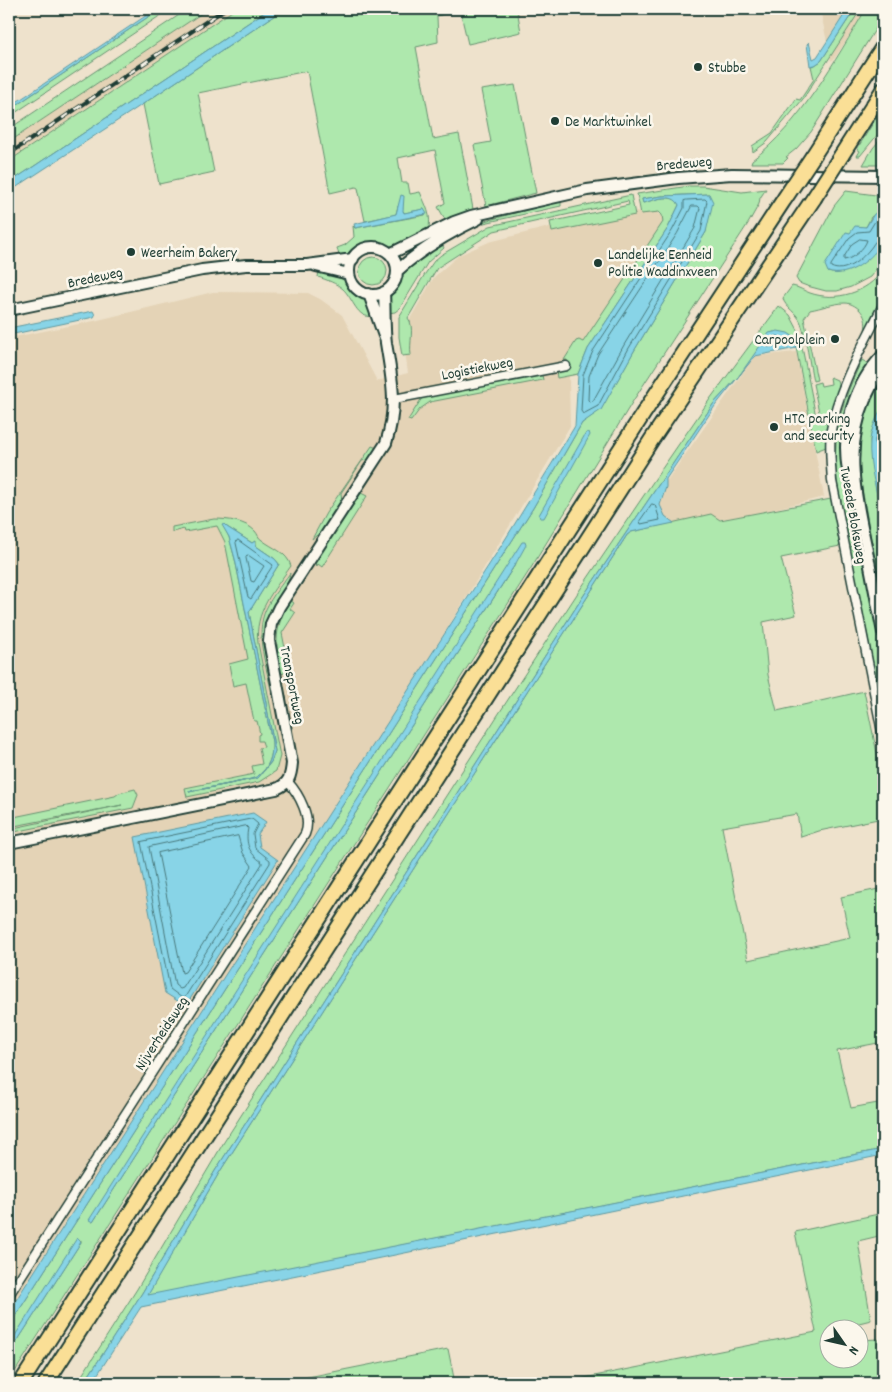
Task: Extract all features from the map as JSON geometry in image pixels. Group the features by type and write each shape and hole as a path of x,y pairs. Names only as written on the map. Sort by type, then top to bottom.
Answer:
{"highway":[{"path":"860,83 883,40"},
{"path":"21,1383 638,422 883,47"},
{"path":"46,1383 652,439 814,198 883,90"}],"street":[{"name":"Bredeweg","path":"390,254 454,222 478,214 562,195 608,187 732,174 883,176"},
{"name":"Bredeweg","path":"397,271 406,263 460,228 491,212"},
{"path":"370,247 381,248 390,254 395,262 397,271 394,283 384,292 377,294 369,294 356,287 349,274 353,259 360,251 370,247"},
{"name":"Bredeweg","path":"9,310 202,270 246,265 307,264 353,259"},
{"name":"Bredeweg","path":"307,264 349,274"},
{"name":"Transportweg","path":"288,782 292,772 292,763 269,641 271,624 284,599 386,443 392,422 394,399 386,341 384,292"},
{"name":"Transportweg","path":"369,294 386,341"},
{"name":"Tweede Bloksweg","path":"883,305 838,402 831,433 830,455 832,481 883,737"},
{"path":"854,488 849,479 846,459 845,441 848,421 864,381 883,355"},
{"name":"Logistiekweg","path":"394,399 566,366"},
{"path":"883,367 860,411 854,435 853,461 854,488 883,632"},
{"path":"9,842 276,789 288,782"},
{"name":"Nijverheidsweg","path":"9,1295 305,834 307,830 302,803 299,794 288,782"}],"shaded area":[{"path":"208,9 235,9 9,161 9,142"},
{"path":"820,9 867,9 831,61"},
{"path":"651,209 667,219 576,356 569,377 570,426 326,829 9,1325 9,338 94,321 213,292 308,293 342,315 377,381 408,373 404,345 407,324 434,277 459,255 489,242 549,227"},
{"path":"796,352 824,497 758,513 629,534 755,356"}],"green space":[{"path":"160,9 170,9 9,117 9,110"},
{"path":"188,9 208,9 9,142 9,129"},
{"path":"235,9 269,9 9,183 9,161"},
{"path":"284,9 517,9 521,32 468,44 460,10 437,16 438,42 416,47 433,139 459,134 473,209 446,221 438,207 445,203 435,150 398,158 402,183 408,183 410,194 420,192 426,206 430,220 428,230 397,245 366,245 359,247 348,255 339,255 337,248 345,245 354,237 353,226 355,228 425,215 424,209 405,213 398,206 396,214 365,221 358,188 330,193 307,71 198,93 214,172 159,184 143,104"},
{"path":"855,9 861,9 803,99 767,142 753,152 752,146 772,133 796,99 800,100 814,79 811,66 821,61"},
{"path":"866,9 883,9 883,17 811,132 786,157 788,158 783,163 751,163 801,110 829,70"},
{"path":"515,85 536,193 486,206 474,145 491,142 481,90"},
{"path":"883,107 883,128 860,156 857,156 860,151 857,149"},
{"path":"883,136 883,165 863,165 873,148"},
{"path":"689,186 703,186 742,192 766,189 749,222 633,401 531,568 9,1381 9,1354 81,1240 9,1345 9,1326 533,508 582,423 601,409 706,232 709,194 662,196 642,199 643,203 668,198 673,199 679,205 668,228 588,349 578,374 557,378 556,372 569,369 567,360 564,360 576,341 583,342 663,222 662,215 659,212 641,214 637,194","holes":["516,563 93,1222 91,1221"]},
{"path":"846,191 883,196 883,209 871,217 866,227 860,228 828,272 836,273 851,269 866,258 883,240 883,260 870,277 851,287 837,291 826,291 799,283 796,278 834,206"},
{"path":"631,195 635,215 552,232 550,222 629,205 628,201 494,231 437,268 408,318 411,326 411,355 402,356 399,337 399,317 425,274 441,255 490,226"},
{"path":"561,201 561,206 484,223 481,222"},
{"path":"442,244 444,248 428,262 400,308 395,312 388,313 390,298 407,267"},
{"path":"373,257 383,261 387,271 383,281 373,285 363,281 359,271 363,261"},
{"path":"883,270 883,294 862,340 866,324 865,319 859,309 851,304 841,303 810,310 804,318 817,380 813,381 801,323 783,298 792,286 820,296 850,294 868,285"},
{"path":"319,271 335,274 346,282 366,302 373,316 363,315 359,312 343,289 334,283 318,277"},
{"path":"779,306 790,315 799,332 816,417 820,421 826,422 829,426 826,447 816,451 794,337 773,332 739,376 714,403 582,598 215,1171 142,1293 84,1383 77,1383 137,1289 224,1142 496,718 659,473 710,399"},
{"path":"862,360 869,364 844,464 883,661 883,713 842,510 835,456 839,421 849,390"},
{"path":"542,375 543,380 430,402 420,409 411,421 408,420 422,398"},
{"path":"830,377 837,380 839,387 830,415 820,415 813,384 820,382 821,386 831,384"},
{"path":"883,379 883,405 870,440 872,462 883,521 883,607 857,460 859,432 870,397"},
{"path":"372,446 377,448 370,459 362,461 341,493 342,500 321,532 312,539 326,513"},
{"path":"361,493 367,496 322,567 318,564 317,566 314,563"},
{"path":"831,499 840,546 781,558 796,615 763,622 768,675 777,711 864,691 883,782 883,818 819,831 801,837 797,814 722,827 748,960 850,938 841,897 883,888 883,1042 837,1051 851,1108 883,1102 883,1149 147,1296 219,1173 627,535 631,532 711,514 720,520"},
{"path":"214,519 241,523 251,528 261,539 283,554 291,566 262,611 258,632 258,643 280,756 276,771 259,782 187,797 185,788 254,774 252,766 262,764 259,748 264,747 262,741 258,741 258,735 260,734 257,721 254,721 246,683 233,686 229,664 248,659 225,542 217,526 185,532 184,529 172,532 172,527","holes":["224,524 252,543 256,541 256,546 279,564 249,612 275,751 271,762 258,778 244,781 258,776 268,765 272,752 272,742 235,559"]},
{"path":"290,573 286,587 267,617 265,628 266,661 272,694 261,640 261,630 266,609 271,599"},
{"path":"290,600 294,603 290,609 295,613 282,633 288,663 286,664 287,672 281,674 277,636 281,619"},
{"path":"135,789 138,795 133,808 9,833 9,829 122,805 9,827 9,818 115,796 119,793"},
{"path":"883,1213 883,1235 858,1241 871,1320 820,1320 820,1370 870,1370 870,1339 878,1339 883,1361 883,1383 559,1383 816,1332 795,1232"},
{"path":"448,1349 455,1383 278,1383"}],"water":[{"path":"156,9 160,9 9,110 9,107"},
{"path":"269,9 284,9 9,192 9,183"},
{"path":"848,9 855,9 821,61 810,66 807,44 809,42 813,59 817,57"},
{"path":"709,194 713,202 706,232 634,351 601,410 582,423 533,508 9,1326 9,1311 503,543 575,426 578,374 588,349 668,228 679,205 676,201 668,198 643,203 642,199 662,196"},
{"path":"401,195 404,196 404,213 424,209 427,214 355,228 354,224 396,214"},
{"path":"883,209 883,241 879,248 860,266 852,270 836,273 828,272 825,265 846,232 850,233 855,226 866,227 874,214"},
{"path":"93,311 94,317 9,335 9,328"},
{"path":"778,331 788,333 794,337 797,348 755,356 739,376 769,333"},
{"path":"739,376 715,406 666,479 666,487 660,505 665,516 674,523 631,532 627,535 219,1173 148,1295 883,1149 883,1155 141,1307 92,1383 84,1383 142,1293 215,1171 582,598 714,403"},
{"path":"883,405 883,521 872,470 870,441 875,422"},
{"path":"589,432 590,435 544,518 540,518 539,515 586,433"},
{"path":"224,524 252,543 255,541 256,546 279,564 249,612 275,751 271,762 258,778 238,782 254,778 265,769 271,757 272,742 235,559 229,537 222,525"},
{"path":"522,542 525,542 526,545 516,563 93,1222 89,1220"},
{"path":"225,785 189,792 189,791"},
{"path":"253,813 266,822 258,834 260,847 278,860 187,1004 184,1005 165,993 135,837"},
{"path":"77,1238 81,1242 9,1354 9,1345"}],"railway":[{"path":"9,154 225,9"}],"place":[{"name":"Stubbe","path":"698,67"},
{"name":"De Marktwinkel","path":"555,121"},
{"name":"Weerheim Bakery","path":"131,252"},
{"name":"Landelijke Eenheid Politie Waddinxveen","path":"598,263"},
{"name":"Carpoolplein","path":"835,339"},
{"name":"HTC parking and security","path":"774,427"}]}
